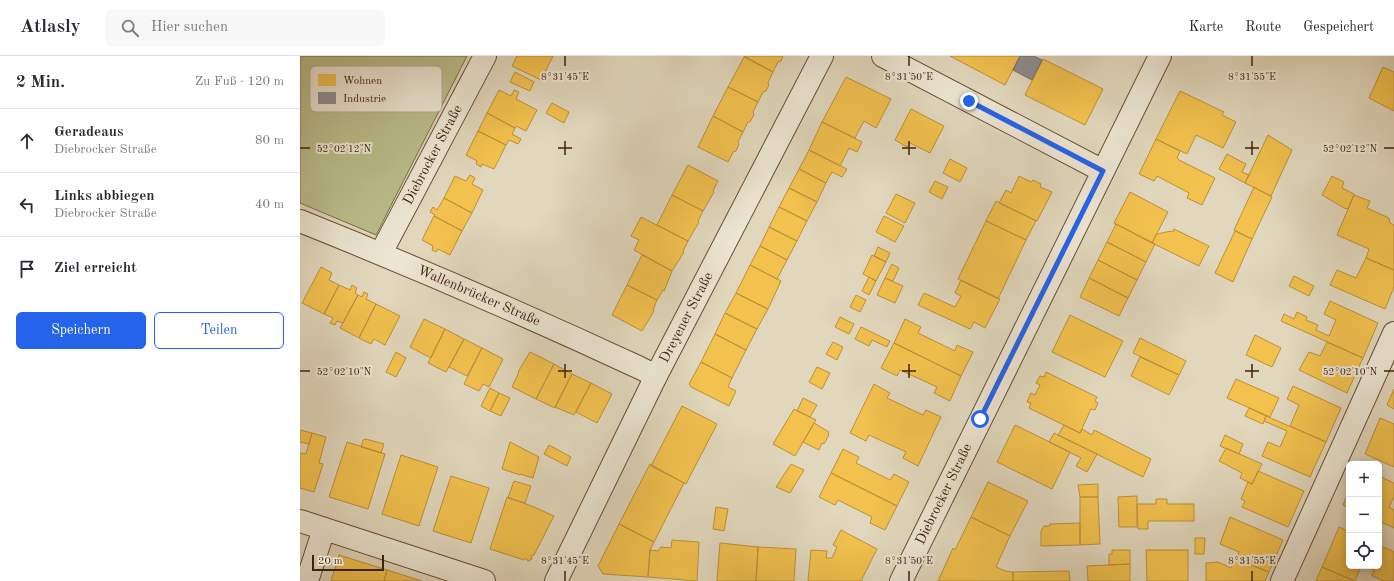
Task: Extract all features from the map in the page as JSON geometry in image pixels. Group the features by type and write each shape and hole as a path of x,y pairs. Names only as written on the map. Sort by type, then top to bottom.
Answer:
{"street":[{"name":"Diebrocker Straße","path":"381,253 485,56"},
{"name":"Dreyener Straße","path":"556,581 656,376 822,56"},
{"path":"883,56 1103,171"},
{"name":"Diebrocker Straße","path":"901,581 1160,56"},
{"name":"Wallenbrücker Straße","path":"300,221 381,253 514,310 656,376"},
{"path":"1282,581 1394,333"},
{"path":"300,521 484,581"},
{"path":"307,581 324,529"}],"green space":[{"path":"300,56 467,56 442,105 442,66 310,66 310,112 439,112 376,235 300,203"}],"building: Wohnen":[{"path":"517,56 553,56 541,80 512,66"},
{"path":"744,56 783,56 773,72"},
{"path":"950,56 1020,56 1005,85"},
{"path":"744,57 773,72 766,91 763,92 758,102 728,87"},
{"path":"1043,59 1103,89 1085,125 1025,95"},
{"path":"1383,67 1394,72 1394,111 1369,98"},
{"path":"515,72 534,82 530,91 510,82"},
{"path":"846,77 891,99 876,128 864,121 855,138 822,122"},
{"path":"728,87 758,102 753,112 754,115 750,122 748,122 743,132 713,116"},
{"path":"499,90 511,96 514,90 519,92 516,99 537,110 526,131 516,126 515,128 487,113"},
{"path":"1180,91 1224,112 1222,115 1236,122 1223,148 1196,135 1187,154 1156,139"},
{"path":"552,103 569,112 564,123 546,113"},
{"path":"911,109 944,126 930,153 910,143 907,147 895,140"},
{"path":"487,113 515,128 512,134 521,139 518,144 509,140 506,145 478,131"},
{"path":"713,116 743,132 738,142 739,144 736,151 733,152 728,162 698,147"},
{"path":"822,122 862,142 857,152 849,148 840,166 809,150"},
{"path":"478,131 506,145 494,169 482,164 481,167 476,164 477,161 466,155"},
{"path":"1268,135 1292,150 1271,196 1245,183"},
{"path":"1156,139 1180,151 1177,158 1179,160 1215,178 1202,205 1187,198 1189,193 1157,176 1154,181 1139,174"},
{"path":"809,150 847,169 842,177 832,172 826,183 799,169"},
{"path":"1227,154 1246,164 1242,172 1249,175 1245,183 1219,169"},
{"path":"950,159 967,168 960,182 943,173"},
{"path":"688,165 718,181 713,191 714,192 703,211 672,195"},
{"path":"799,169 826,183 817,202 789,188"},
{"path":"470,175 475,178 472,184 483,190 472,213 444,198 455,176 466,181"},
{"path":"1019,176 1031,182 1033,180 1041,184 1040,187 1052,192 1037,221 999,203 1006,190 1011,193"},
{"path":"1332,176 1344,182 1342,188 1354,194 1348,209 1322,195"},
{"path":"935,181 948,187 942,199 929,192"},
{"path":"1254,187 1272,197 1252,239 1234,230"},
{"path":"789,188 817,202 807,221 779,207"},
{"path":"1130,192 1168,212 1152,243 1114,223"},
{"path":"896,194 915,203 905,223 886,213"},
{"path":"672,195 703,211 698,221 699,222 688,241 657,225"},
{"path":"1354,195 1370,201 1367,208 1389,218 1390,223 1394,225 1394,270 1366,258 1369,249 1337,235"},
{"path":"444,198 472,213 462,231 434,216 435,215 430,212 433,207 437,210"},
{"path":"996,201 1036,221 1026,240 986,221"},
{"path":"779,207 807,221 797,241 769,227"},
{"path":"434,216 462,231 450,255 438,249 436,252 432,250 433,246 422,240"},
{"path":"884,216 904,226 895,242 876,232"},
{"path":"641,217 688,241 683,251 684,252 672,271 634,250 639,240 631,236"},
{"path":"986,221 1026,240 998,299 958,279"},
{"path":"1116,224 1155,244 1146,262 1107,242"},
{"path":"769,227 797,241 787,260 760,246"},
{"path":"1174,229 1209,246 1199,266 1152,243 1157,234 1171,231 1173,232"},
{"path":"1235,231 1252,239 1233,282 1215,273"},
{"path":"1107,242 1146,262 1137,280 1098,260"},
{"path":"760,246 787,260 777,279 750,265"},
{"path":"878,247 890,253 886,262 874,256"},
{"path":"642,255 672,271 664,291 663,290 657,300 627,285"},
{"path":"872,255 886,262 876,281 863,274"},
{"path":"1366,258 1394,270 1394,287 1385,309 1330,285 1337,270 1356,278"},
{"path":"1098,260 1137,280 1128,298 1089,278"},
{"path":"892,264 899,268 893,281 885,278"},
{"path":"750,265 781,281 768,309 736,293"},
{"path":"321,267 332,273 329,280 339,285 324,314 302,303"},
{"path":"1294,276 1314,286 1309,296 1289,286"},
{"path":"869,277 876,281 869,295 862,291"},
{"path":"885,278 903,286 895,303 877,295"},
{"path":"1089,278 1128,298 1119,316 1080,297"},
{"path":"961,280 1000,299 985,328 974,322 970,329 918,305 924,293 955,307 961,296 955,293"},
{"path":"339,285 350,290 352,285 357,288 355,293 358,295 343,323 337,321 335,325 330,323 333,318 324,314"},
{"path":"627,285 657,300 653,310 654,311 642,331 612,315"},
{"path":"364,292 368,294 366,299 376,304 359,338 340,328 358,295 362,297"},
{"path":"736,293 768,309 757,329 725,313"},
{"path":"856,295 866,300 860,312 850,307"},
{"path":"1330,301 1378,323 1363,358 1281,321 1284,314 1294,319 1297,312 1307,317 1306,320 1318,325 1316,330 1329,336 1336,320 1324,314"},
{"path":"376,304 400,316 385,345 374,339 371,344 359,338"},
{"path":"725,313 757,329 746,350 715,334"},
{"path":"1070,315 1123,341 1105,377 1052,352"},
{"path":"840,317 854,324 849,334 835,327"},
{"path":"424,319 445,329 431,358 410,347"},
{"path":"905,319 921,327 918,333 955,351 957,345 973,352 961,376 894,343"},
{"path":"861,327 890,341 887,347 872,340 869,346 855,339"},
{"path":"445,329 464,339 446,372 428,363"},
{"path":"715,334 746,350 732,378 701,362"},
{"path":"1255,335 1281,348 1272,367 1246,355"},
{"path":"1140,338 1186,361 1179,375 1133,353"},
{"path":"464,339 482,348 467,376 449,367"},
{"path":"833,342 843,347 837,360 826,354"},
{"path":"1327,342 1363,358 1347,393 1299,370 1309,352 1320,356"},
{"path":"894,343 961,376 950,401 934,393 937,387 900,370 897,376 881,368"},
{"path":"482,348 503,359 489,387 483,384 479,391 464,384"},
{"path":"396,352 406,358 396,377 386,372"},
{"path":"530,352 554,364 536,399 512,387 518,372"},
{"path":"1140,357 1179,375 1169,395 1131,376"},
{"path":"701,362 732,378 728,387 736,391 729,406 691,387 689,384"},
{"path":"554,364 572,374 555,408 536,399"},
{"path":"817,367 830,373 822,389 809,382"},
{"path":"1046,372 1097,397 1095,401 1098,403 1095,410 1091,409 1080,433 1029,408 1031,403 1027,402 1031,393 1035,395 1040,385 1036,383 1040,376 1044,377"},
{"path":"572,374 591,383 574,415 555,407"},
{"path":"1236,379 1279,398 1270,417 1227,398"},
{"path":"591,383 612,394 597,423 576,412"},
{"path":"874,384 890,393 887,398 923,415 926,410 941,417 918,466 903,458 906,452 869,435 866,441 850,433"},
{"path":"1293,386 1341,408 1326,442 1290,426 1299,405 1287,399"},
{"path":"490,388 499,393 490,411 481,406"},
{"path":"1394,389 1394,409 1387,405"},
{"path":"499,393 510,398 501,416 490,411"},
{"path":"803,398 817,405 810,417 797,411"},
{"path":"682,406 717,424 686,484 651,466"},
{"path":"1249,408 1266,416 1263,424 1245,416"},
{"path":"794,409 816,420 795,456 773,444"},
{"path":"1266,416 1326,442 1310,477 1262,456 1268,442 1280,447 1287,431 1264,421"},
{"path":"1380,418 1394,424 1394,467 1365,454"},
{"path":"814,423 829,432 824,444 822,443 819,450 803,442"},
{"path":"1015,425 1070,452 1052,489 997,462"},
{"path":"1064,425 1080,433 1082,429 1092,435 1094,430 1151,459 1143,477 1058,435"},
{"path":"300,430 312,433 309,444 300,442"},
{"path":"312,433 326,437 319,463 323,464 314,492 300,488 300,453 306,454"},
{"path":"1054,433 1097,454 1087,472 1076,466 1081,458 1049,442"},
{"path":"1225,435 1243,444 1239,454 1220,446"},
{"path":"366,439 384,444 381,453 361,447 363,440"},
{"path":"347,442 385,454 368,509 329,497"},
{"path":"510,442 539,457 533,478 502,469"},
{"path":"549,445 571,457 567,466 544,454"},
{"path":"1226,448 1262,464 1252,484 1240,478 1242,473 1219,461"},
{"path":"843,449 859,457 856,463 890,480 894,474 909,482 897,506 831,473"},
{"path":"401,455 438,467 419,526 382,514"},
{"path":"650,464 684,483 654,542 619,524"},
{"path":"791,464 804,470 790,493 776,487"},
{"path":"1258,471 1304,491 1288,527 1242,507 1245,501 1241,499 1248,482 1252,484"},
{"path":"831,473 897,506 885,530 870,523 872,517 838,500 835,505 819,497"},
{"path":"451,476 489,488 471,543 433,531"},
{"path":"1382,477 1394,483 1394,497 1389,507 1394,510 1394,528 1382,522"},
{"path":"514,481 531,486 525,503 508,498"},
{"path":"988,482 1028,501 1010,536 971,517"},
{"path":"1098,484 1098,497 1080,497 1078,485"},
{"path":"1137,496 1137,527 1119,527 1118,497"},
{"path":"507,497 554,516 534,555 531,556 532,559 528,561 526,558 524,560 490,549"},
{"path":"1080,497 1098,497 1100,544 1080,545"},
{"path":"1346,498 1346,506 1343,505"},
{"path":"1156,499 1167,499 1167,504 1194,504 1194,521 1148,521 1148,529 1138,529 1137,504 1156,504"},
{"path":"716,507 728,509 724,531 713,529"},
{"path":"971,517 1010,536 996,567 1005,571 1013,572 1013,581 938,581 953,548 955,550"},
{"path":"1230,517 1283,540 1269,572 1236,559 1239,552 1220,544"},
{"path":"1080,523 1080,545 1041,546 1041,531 1044,526 1050,526 1050,524"},
{"path":"619,524 654,542 650,550 648,577 603,574 598,566"},
{"path":"1339,527 1346,530 1346,569 1360,569 1355,581 1322,567"},
{"path":"841,530 877,549 861,581 808,581 811,550 827,551 826,558 832,558 837,547 833,545"},
{"path":"1195,538 1205,538 1204,554 1195,554"},
{"path":"672,540 699,542 697,581 648,577 650,550 658,551 661,547 671,548"},
{"path":"720,543 758,547 756,581 717,581"},
{"path":"1382,546 1394,552 1394,581 1384,581 1372,576 1374,570 1372,569 1382,569"},
{"path":"758,547 796,549 794,581 756,581"},
{"path":"1112,550 1130,550 1130,564 1109,565 1109,554 1112,554"},
{"path":"1146,550 1188,550 1188,581 1147,581"},
{"path":"339,555 387,570 384,581 331,581"},
{"path":"1236,559 1269,572 1265,581 1206,581 1206,563 1218,562 1231,568"},
{"path":"1130,564 1130,581 1088,581 1087,566"},
{"path":"1322,567 1354,581 1316,581"},
{"path":"387,570 422,581 384,581"},
{"path":"1069,571 1070,581 1013,581 1013,572"}],"building: Industrie":[{"path":"1020,56 1034,56 1042,60 1032,80 1013,70"}],"route":[{"path":"969,101 1103,171 980,419"}]}
